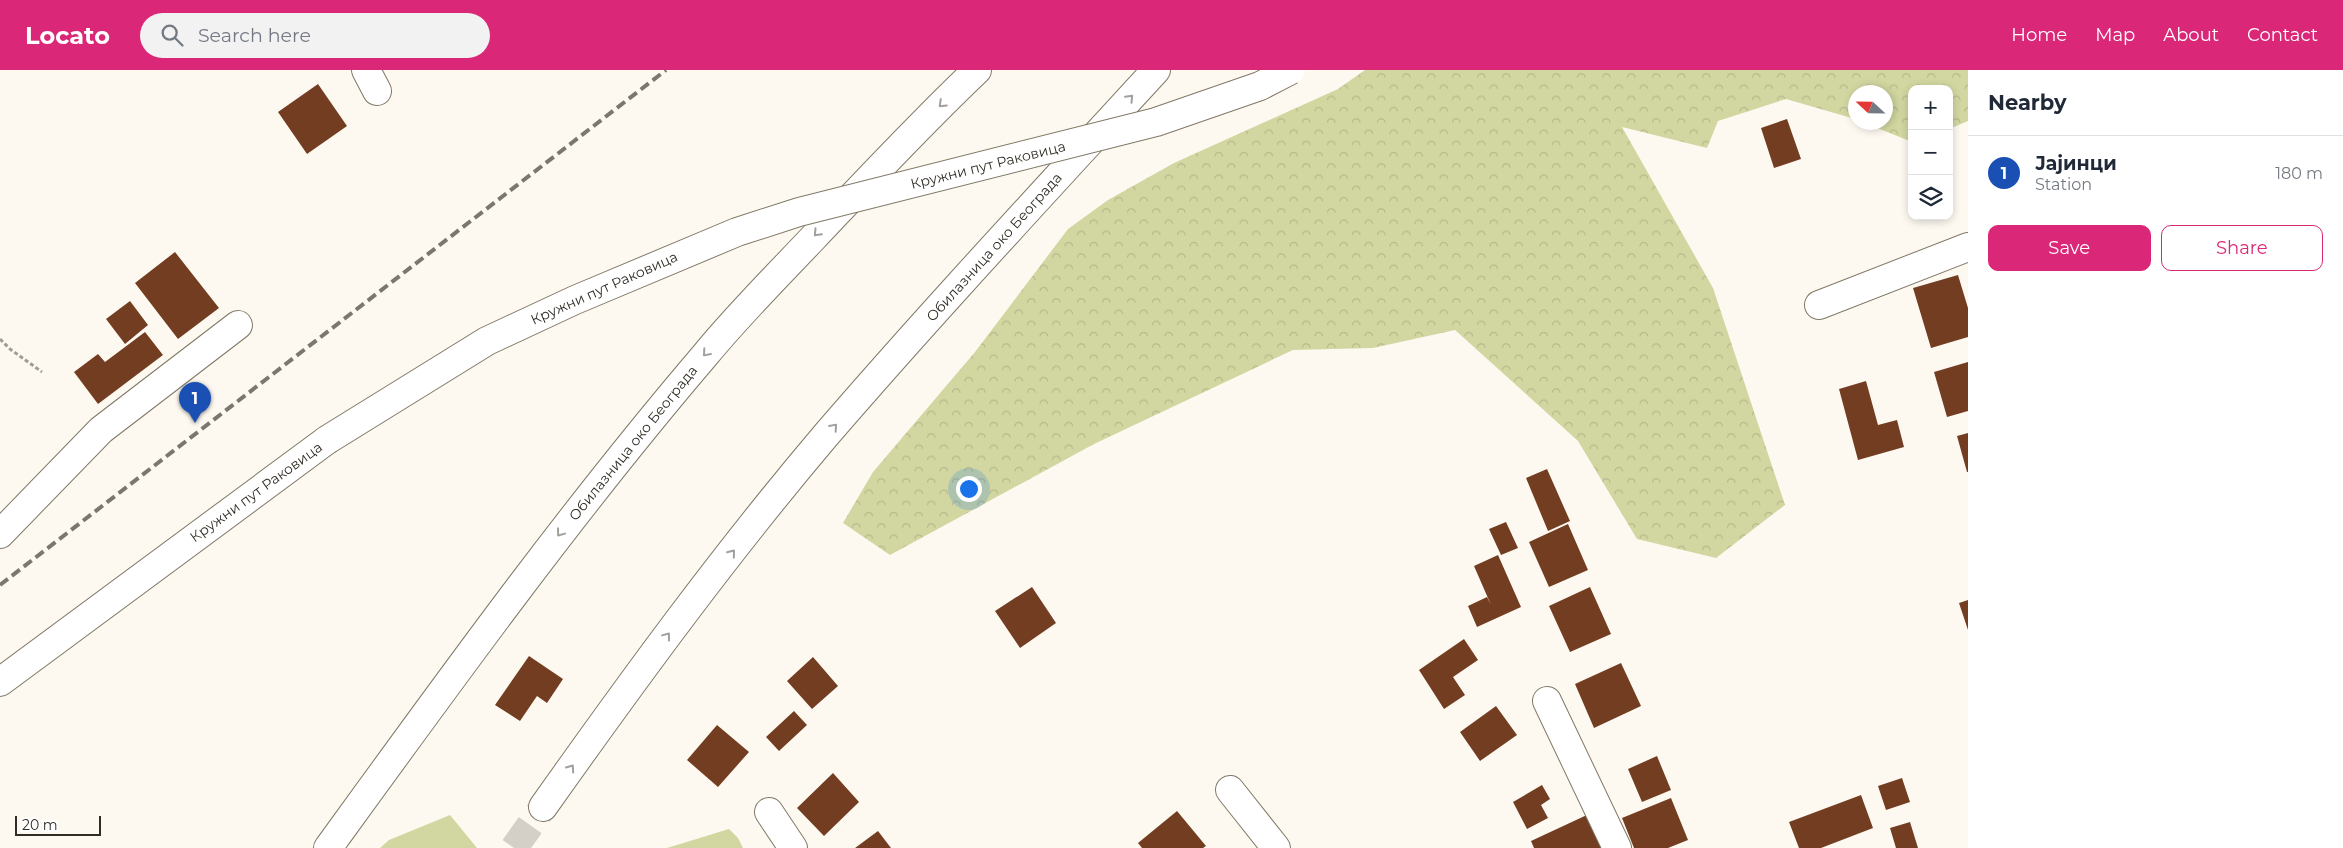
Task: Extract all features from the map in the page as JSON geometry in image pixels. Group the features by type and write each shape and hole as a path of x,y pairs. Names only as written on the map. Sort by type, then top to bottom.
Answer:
{"main road":[{"name":"Обилазница око Београда","path":"328,848 494,620 584,502 678,387 789,262 916,129 977,70"},
{"name":"Обилазница око Београда","path":"543,807 625,691 701,591 825,436 978,264 1156,70"},
{"name":"Кружни пут Раковица","path":"0,682 327,440 396,395 487,341 628,276 737,232 799,212 1156,122 1260,86 1292,70"},
{"path":"1819,305 1968,247"},
{"path":"0,534 101,430 238,325"},
{"path":"1547,701 1617,848"},
{"path":"1230,790 1276,848"},
{"path":"769,812 793,848"}],"path":[{"path":"0,339 10,349 42,372"}],"green space":[{"path":"1365,70 1968,70 1968,121 1953,127 1953,85 1908,85 1908,140 1882,130 1893,130 1893,85 1848,85 1848,117 1786,99 1718,121 1707,148 1622,127 1713,288 1785,505 1716,558 1637,539 1578,441 1455,330 1373,348 1293,350 1094,444 890,555 843,523 873,472 975,352 1068,229 1108,200 1174,163 1338,89"},
{"path":"450,815 477,848 380,848 389,840"},
{"path":"729,829 738,838 743,848 667,848"}],"building":[{"path":"318,84 347,126 307,154 278,112"},
{"path":"1787,119 1801,159 1774,168 1761,128"},
{"path":"175,252 219,308 178,339 135,283"},
{"path":"1958,275 1968,308 1968,337 1931,348 1913,288"},
{"path":"130,301 148,325 125,344 106,319"},
{"path":"145,332 163,355 98,404 74,372 98,354 105,362"},
{"path":"1968,362 1968,411 1947,417 1934,372"},
{"path":"1866,381 1878,425 1897,420 1904,447 1858,460 1839,389"},
{"path":"1968,433 1968,472 1967,472 1957,436"},
{"path":"1547,469 1570,521 1548,531 1526,478"},
{"path":"1506,522 1518,548 1501,555 1489,529"},
{"path":"1568,524 1588,570 1549,587 1529,542"},
{"path":"1498,555 1521,607 1477,627 1468,606 1487,597 1491,605 1474,566"},
{"path":"1032,587 1056,623 1020,648 995,611"},
{"path":"1590,587 1611,634 1570,652 1549,606"},
{"path":"1968,600 1968,630 1959,603"},
{"path":"1464,639 1478,660 1453,677 1465,695 1444,709 1419,670"},
{"path":"529,656 563,679 547,703 537,696 520,721 495,705"},
{"path":"813,657 838,686 812,709 787,681"},
{"path":"1621,663 1641,706 1594,728 1575,684"},
{"path":"1496,706 1517,735 1480,761 1460,732"},
{"path":"794,711 807,725 779,751 766,737"},
{"path":"717,725 749,752 718,787 687,760"},
{"path":"1657,756 1671,790 1642,802 1628,769"},
{"path":"833,773 859,802 824,836 797,808"},
{"path":"1902,778 1910,802 1886,810 1878,786"},
{"path":"1542,785 1550,799 1541,805 1548,818 1527,829 1513,802"},
{"path":"1861,795 1873,828 1821,848 1799,848 1789,822"},
{"path":"1671,798 1688,840 1668,848 1634,848 1622,818"},
{"path":"1177,811 1206,846 1203,848 1142,848 1138,843"},
{"path":"1589,814 1605,848 1534,848 1531,841"},
{"path":"1910,822 1918,848 1896,848 1890,828"},
{"path":"878,831 891,848 855,848"}],"tunnel":[{"path":"514,848 543,807"}],"railway":[{"path":"0,585 666,70"}],"place":[{"name":"Јајинци","path":"195,423"}]}
